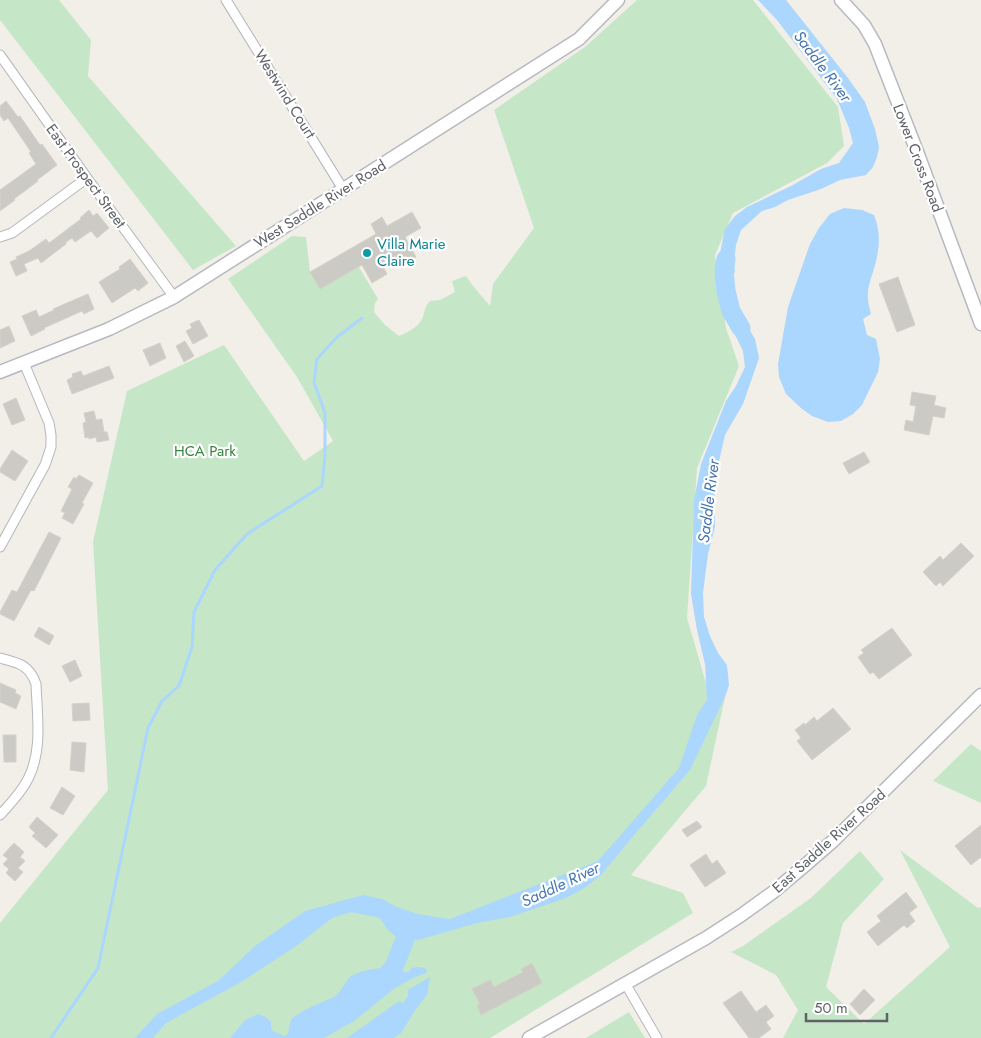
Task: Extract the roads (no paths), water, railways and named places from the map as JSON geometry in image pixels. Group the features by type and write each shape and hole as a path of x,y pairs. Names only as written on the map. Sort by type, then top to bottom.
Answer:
{"street":[{"name":"Westwind Court","path":"226,0 344,189"},
{"name":"West Saddle River Road","path":"0,372 109,329 174,296 579,39 618,0"},
{"name":"Lower Cross Road","path":"841,0 864,25 875,44 981,324"},
{"name":"East Prospect Street","path":"0,54 87,178 174,296"},
{"path":"0,237 12,232 87,178"},
{"path":"0,547 45,465 50,447 49,423 24,362"},
{"path":"0,658 19,663 27,668 33,676 36,684 38,739 37,753 28,780 21,792 0,815"},
{"name":"East Saddle River Road","path":"529,1038 706,938 740,916 785,882 833,841 981,695"},
{"path":"625,983 658,1038"}],"water":[{"path":"758,0 786,0 865,102 875,129 879,147 873,167 866,175 840,180 762,211 741,230 736,245 735,272 728,279 724,288 726,298 731,307 739,313 755,339 759,358 743,404 725,435 717,470 714,499 715,527 708,554 703,593 704,617 718,653 727,665 729,685 690,770 602,874 586,887 566,898 510,917 477,923 418,940 395,936 387,929 380,918 351,912 332,918 295,947 241,982 166,1023 153,1038 135,1038 157,1014 218,981 255,946 305,911 363,895 382,899 417,914 450,919 598,861 679,768 697,715 707,700 705,664 691,594 694,500 701,464 726,401 745,367 743,351 719,302 715,278 725,229 735,216 747,207 821,169 839,163 853,143 837,99 777,20"},
{"path":"844,208 862,210 874,215 878,229 878,251 868,292 871,314 863,319 867,335 876,339 880,359 878,372 862,405 853,414 841,421 828,422 812,416 786,394 779,377 778,364 788,307 810,244 830,214"},
{"path":"419,967 427,970 426,973 395,988 354,1021 324,1038 230,1038 245,1020 258,1014 266,1017 271,1022 272,1031 284,1036 287,1035 291,1020 294,1017 335,997 353,975 364,971 394,968 405,972 410,971 411,968"},
{"path":"430,977 427,995 401,1033 394,1038 347,1038 399,1001 403,1003 408,996 408,990"}],"waterway":[{"name":"Saddle River","path":"726,259 724,271 726,291 731,311 741,328"},
{"path":"51,1038 98,968 148,728 162,701 179,686 192,647 194,612 215,570 247,534 322,486 325,457 325,413 314,382 317,359 337,337 362,318"},
{"name":"Saddle River","path":"376,988 394,967 409,929 425,927"}],"place":[{"name":"Villa Marie Claire","path":"367,253"}],"park label":[{"name":"HCA Park","path":"205,451"}]}
